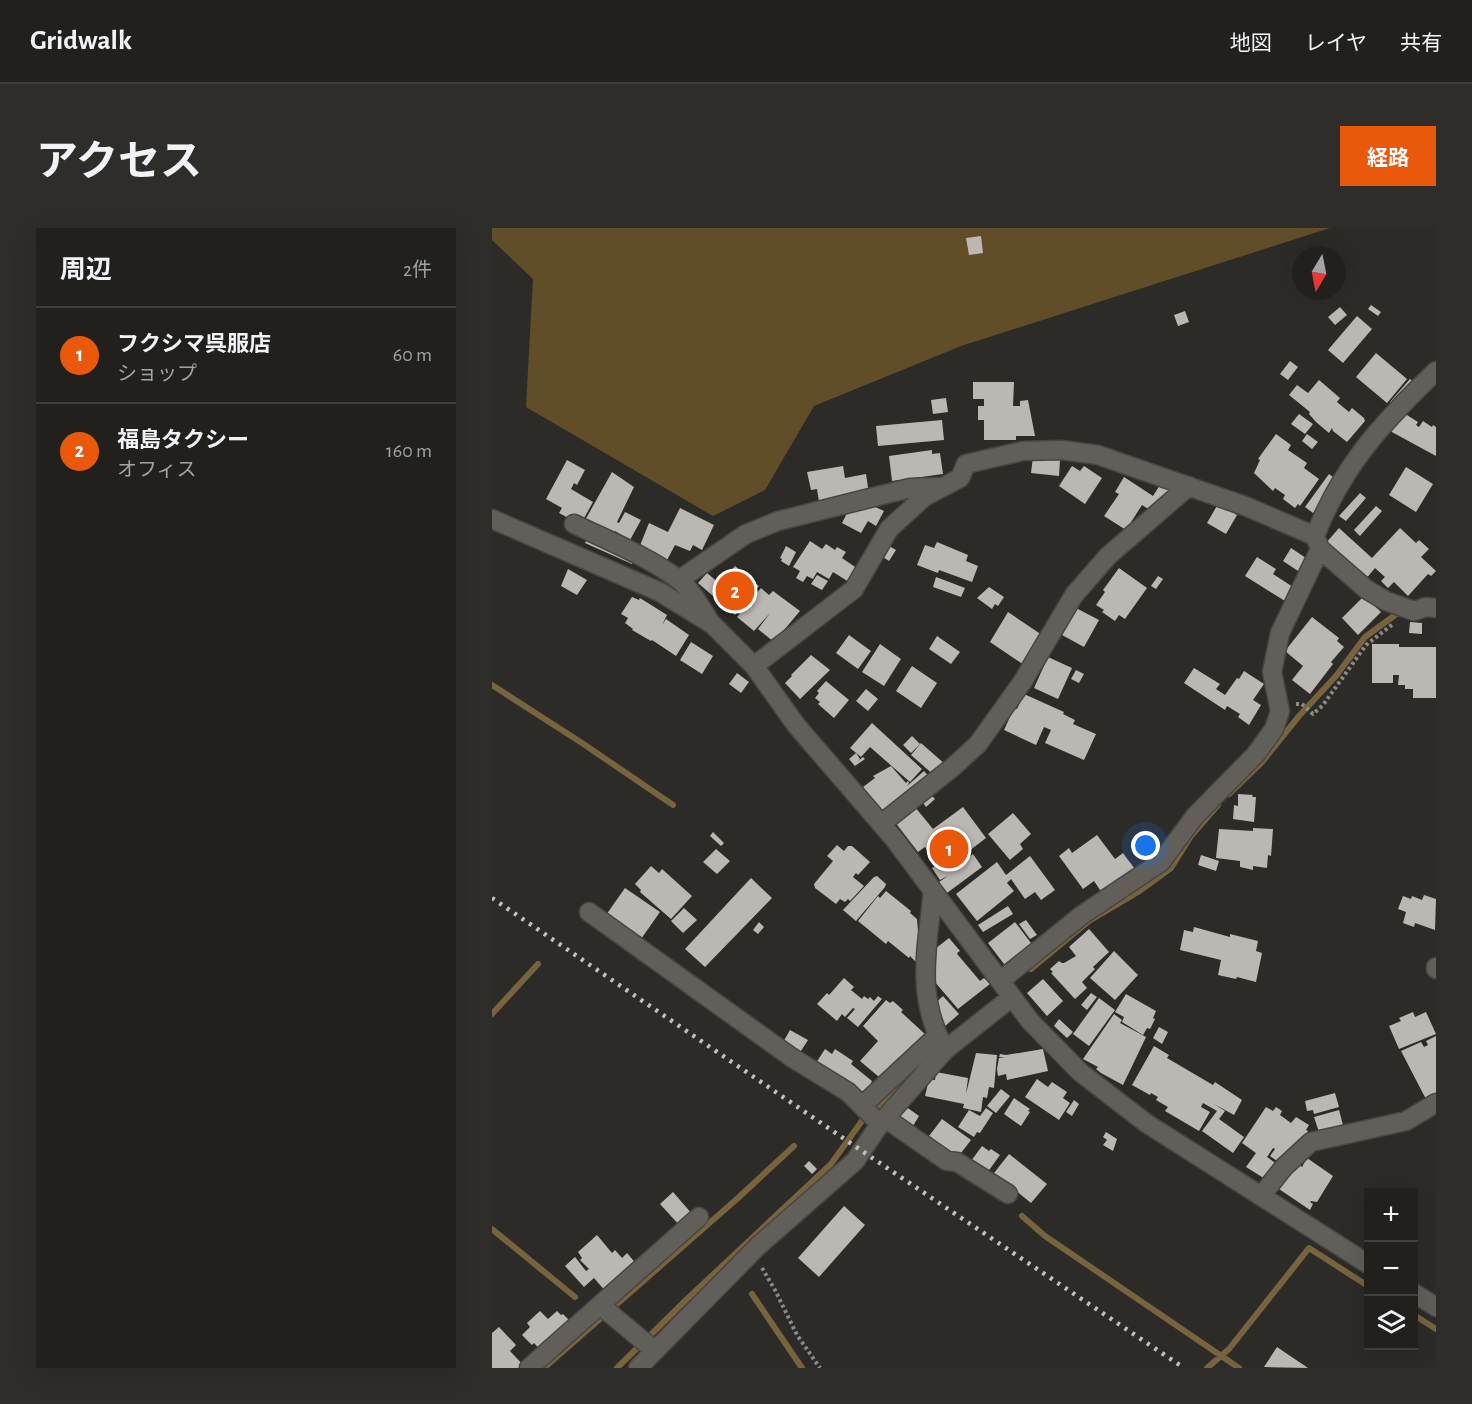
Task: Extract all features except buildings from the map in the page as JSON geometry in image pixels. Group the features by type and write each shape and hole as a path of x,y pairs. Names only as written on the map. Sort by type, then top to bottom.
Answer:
{"street":[{"path":"1000,981 1082,915 1161,862 1195,816 1256,754 1274,729 1280,711 1272,672 1280,633 1317,543 1324,512 1356,458 1379,428 1436,371"},
{"path":"754,666 854,589 890,529 924,497 960,478 966,464 1023,451 1062,450 1098,455 1245,506 1317,543 1366,589 1386,601 1409,609 1436,608"},
{"path":"881,824 953,767 978,744 1023,681 1074,595 1108,556 1190,486"},
{"path":"680,580 746,534 778,521 910,488 943,487"},
{"path":"574,524 649,561 680,580 697,600 712,624 754,666 796,725 881,824 1030,1022 1080,1072 1146,1123 1364,1261"},
{"path":"495,525 660,592 712,624"},
{"path":"933,891 924,981 929,1010 941,1043"},
{"path":"589,912 791,1057 848,1092 874,1115 947,1161 957,1162 1008,1194"},
{"path":"638,1368 647,1345 855,1161 874,1115 941,1043 1012,997"},
{"path":"874,1115 941,1043"},
{"path":"1261,1196 1284,1167 1311,1142 1406,1121 1436,1103"},
{"path":"529,1368 605,1310 699,1217"},
{"path":"1418,1296 1436,1307"},
{"path":"605,1310 647,1345"}],"path":[{"path":"1304,706 1313,714 1323,705 1366,645 1409,609"},
{"path":"753,1252 797,1335 820,1368"}],"shaded area":[{"path":"492,228 1330,228 961,346 814,406 765,490 713,516 526,407 533,279 492,240"}],"waterway":[{"path":"1229,794 1262,762 1299,716 1336,676 1365,637 1402,610"},
{"path":"492,685 673,805"},
{"path":"1031,969 1089,921 1138,892 1171,868 1191,836 1218,805"},
{"path":"492,1014 538,964"},
{"path":"617,1368 831,1164 864,1118 878,1109 918,1068"},
{"path":"544,1368 794,1146"},
{"path":"1022,1216 1045,1236 1239,1368"},
{"path":"492,1229 575,1297"},
{"path":"1207,1368 1229,1349 1309,1248 1364,1283"},
{"path":"752,1294 802,1368"},
{"path":"1418,1318 1436,1329"}],"railway":[{"path":"492,898 1184,1368"}],"place":[{"name":"福島タクシー","path":"735,591"},
{"name":"フクシマ呉服店","path":"949,849"}]}
